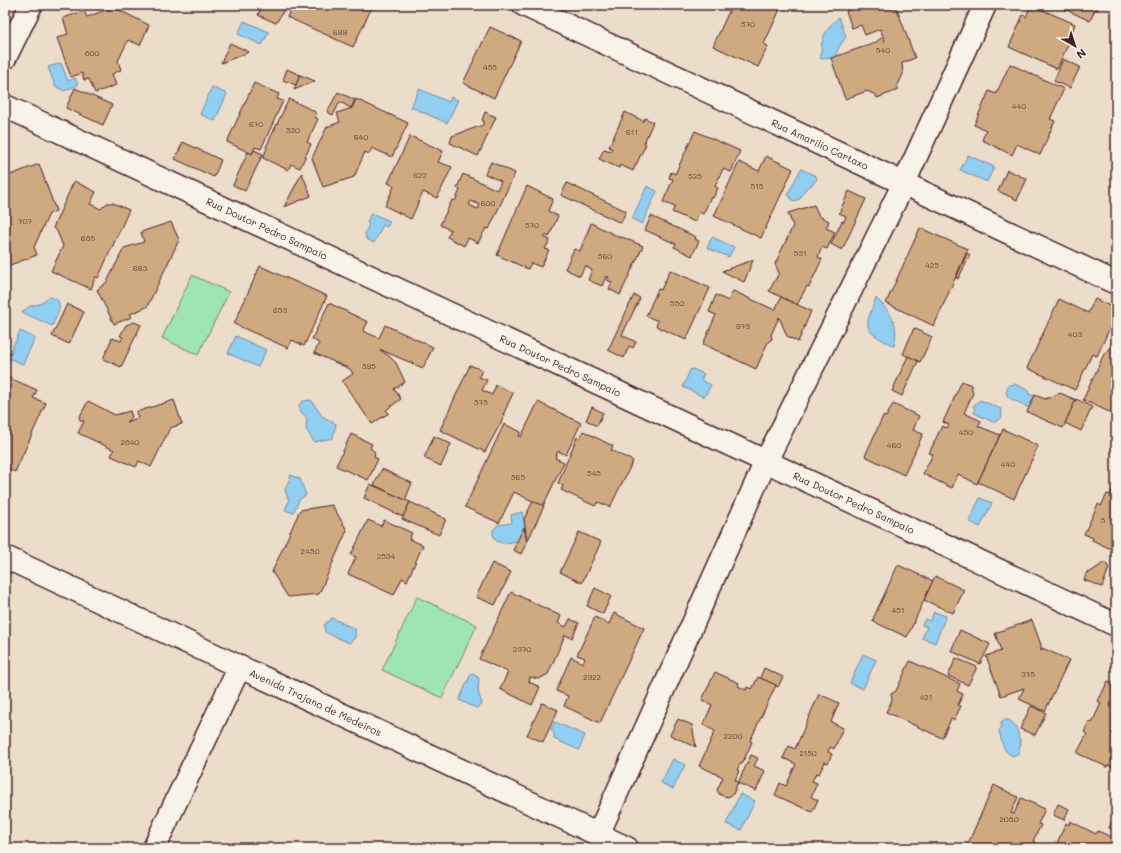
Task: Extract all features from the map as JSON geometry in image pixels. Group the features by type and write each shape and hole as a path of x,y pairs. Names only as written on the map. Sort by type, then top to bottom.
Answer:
{"street":[{"path":"5,58 31,5"},
{"name":"Rua Amarílio Cartaxo","path":"524,5 1116,283"},
{"path":"598,835 766,461 904,183 985,5"},
{"name":"Rua Doutor Pedro Sampaio","path":"5,106 1116,625"},
{"name":"Avenida Trajano de Medeiros","path":"5,556 627,848"},
{"path":"154,848 240,666"}],"green space":[{"path":"192,275 229,292 198,355 162,338"},
{"path":"417,597 477,625 442,698 382,670"}],"water":[{"path":"839,17 846,37 834,58 821,59 821,46 824,35"},
{"path":"244,21 269,32 262,45 238,34"},
{"path":"61,63 68,81 75,78 78,85 64,91 55,86 48,67"},
{"path":"212,87 227,94 215,121 200,114"},
{"path":"419,89 449,102 451,97 458,100 447,123 411,107"},
{"path":"968,155 994,167 987,182 960,170"},
{"path":"801,169 816,176 817,179 813,184 805,189 800,199 793,201 788,194"},
{"path":"647,186 657,191 642,224 632,219"},
{"path":"371,213 390,221 387,227 383,225 374,243 366,239 365,233 369,224 367,223"},
{"path":"712,237 734,247 729,257 707,248"},
{"path":"49,297 55,298 59,304 58,313 52,326 22,312 30,306 40,304"},
{"path":"876,298 893,319 896,331 894,346 876,336 868,328 869,317"},
{"path":"20,331 35,338 23,364 8,358"},
{"path":"236,336 266,350 258,367 228,353"},
{"path":"693,369 704,374 701,380 711,385 704,397 683,387 690,370"},
{"path":"1015,384 1029,391 1028,393 1033,396 1036,394 1029,408 1008,397 1006,392 1009,385"},
{"path":"311,400 322,416 336,424 333,438 314,442 306,429 307,418 301,412 299,405 303,401"},
{"path":"980,400 1001,409 1002,417 995,423 974,413 975,410 973,406"},
{"path":"291,475 300,479 306,495 299,500 293,513 285,510 289,501 285,490"},
{"path":"980,498 992,503 980,527 969,521"},
{"path":"522,512 528,538 505,543 496,541 493,530 498,525 512,523 511,515"},
{"path":"934,612 946,616 935,643 922,638 927,627 922,625 925,619 930,621"},
{"path":"332,618 355,629 355,638 349,643 325,632 324,625"},
{"path":"863,654 876,660 863,689 850,683"},
{"path":"471,674 479,678 478,691 482,704 476,708 459,700"},
{"path":"1005,720 1009,720 1016,726 1021,745 1019,748 1019,753 1013,756 1005,749 999,730 1001,729 1001,723"},
{"path":"555,722 585,735 579,750 554,739 554,732 551,730"},
{"path":"673,759 685,765 673,789 661,783"},
{"path":"740,794 755,801 741,830 726,824"}],"building":[{"path":"119,5 117,9 149,25 140,45 128,40 118,61 121,70 112,74 116,85 95,93 89,79 84,80 82,73 71,77 57,38 68,34 63,18 84,11 87,17"},
{"path":"237,5 248,5 246,9"},
{"path":"262,5 287,5 276,23 258,15"},
{"path":"293,5 373,5 353,47 287,17"},
{"path":"732,5 782,5 764,44 768,46 758,67 713,46"},
{"path":"854,5 889,5 897,9 915,58 902,63 903,74 897,87 898,90 877,98 876,95 867,91 845,99 831,58 875,43 881,38 885,41 880,29 865,35 861,25 852,28 846,11 855,8"},
{"path":"1031,5 1075,24 1070,37 1071,38 1057,69 1009,47 1023,15 1026,17"},
{"path":"1056,5 1100,5 1097,10 1095,9 1090,21"},
{"path":"490,27 521,41 494,98 463,83"},
{"path":"230,43 249,52 221,63"},
{"path":"1063,59 1080,67 1070,88 1054,81"},
{"path":"1010,64 1064,89 1050,119 1055,121 1040,155 1017,144 1012,155 982,140 986,130 974,125 989,91 996,94"},
{"path":"287,69 300,75 296,85 283,80"},
{"path":"300,75 315,81 294,90"},
{"path":"254,83 279,94 277,99 283,101 261,149 255,147 252,154 227,142"},
{"path":"75,88 112,105 103,125 66,108"},
{"path":"338,92 355,100 351,108 340,102 333,115 327,112"},
{"path":"289,99 314,111 316,114 315,117 318,119 307,142 311,144 300,168 291,164 288,170 263,158 267,148 266,147"},
{"path":"356,99 408,123 392,157 372,148 369,154 365,152 354,177 323,187 312,158 327,127 340,122 337,113 352,108"},
{"path":"485,112 496,117 478,156 450,143 452,136 483,125 484,121 482,120"},
{"path":"625,112 643,121 645,118 653,122 644,143 646,144 633,171 620,165 619,168 599,159 604,149 611,151 612,149 609,147"},
{"path":"695,131 740,151 731,172 723,169 715,186 718,188 713,198 711,197 703,214 699,212 695,222 672,212 675,207 663,202 673,179 669,178 671,172 675,174"},
{"path":"410,136 443,151 438,162 452,167 437,198 423,192 411,219 385,206 394,186 388,183"},
{"path":"183,142 221,160 214,177 175,159"},
{"path":"254,150 263,154 245,191 233,185 248,152 252,154"},
{"path":"766,156 793,169 761,238 714,216 739,162 759,171"},
{"path":"491,162 515,173 489,229 486,228 478,243 468,238 464,246 447,237 451,230 440,225 452,200 455,201 460,190 457,188 463,174 497,190 501,181 485,174","holes":["471,201 480,205 478,209 469,205"]},
{"path":"39,164 56,211 49,214 34,247 37,255 5,267 5,177"},
{"path":"1007,170 1027,179 1017,200 998,191"},
{"path":"302,173 311,196 284,207"},
{"path":"74,181 96,192 90,204 101,209 107,203 113,203 129,210 98,278 95,277 91,289 51,271 63,246 57,231 53,228"},
{"path":"567,183 626,211 621,223 561,195"},
{"path":"527,186 553,199 548,211 558,216 549,237 545,235 544,237 550,240 545,249 549,250 541,267 531,263 528,269 497,255"},
{"path":"849,191 866,199 842,250 831,244 842,221 844,222 846,216 839,213"},
{"path":"814,205 819,216 829,221 826,228 835,232 827,249 822,247 818,257 822,259 809,287 807,286 797,305 769,291 779,273 775,264 793,226 788,213"},
{"path":"651,216 696,237 695,239 699,241 692,256 674,247 676,244 645,230"},
{"path":"171,222 179,240 147,307 130,314 132,317 114,324 97,290 107,282 124,248 144,242 141,232"},
{"path":"591,223 621,238 622,237 643,246 620,295 609,289 612,282 607,280 609,277 606,276 602,286 588,280 592,270 585,266 580,276 565,269 574,249 580,251"},
{"path":"920,228 968,249 934,326 886,303"},
{"path":"967,253 970,255 958,279 956,278"},
{"path":"753,260 744,282 722,271"},
{"path":"260,266 327,296 304,346 292,340 288,348 234,324"},
{"path":"670,270 710,288 686,340 656,326 658,321 646,316 658,289 661,290"},
{"path":"733,291 775,310 781,297 811,311 798,342 787,336 779,317 771,335 772,339 768,342 756,369 703,344 716,315 709,312 716,295 728,301"},
{"path":"634,295 640,298 622,335 636,342 633,348 629,346 624,358 608,350"},
{"path":"1059,299 1088,313 1095,299 1116,309 1116,314 1097,356 1092,354 1075,390 1027,368"},
{"path":"329,303 368,322 363,331 379,338 385,325 433,347 423,368 379,349 396,363 405,382 394,389 401,399 386,410 389,413 372,424 342,381 353,374 350,369 314,353 319,343 312,339"},
{"path":"67,304 84,312 69,344 52,336"},
{"path":"134,322 141,325 121,367 103,359 112,338 121,341 123,337 120,336 126,325"},
{"path":"914,328 932,337 920,362 903,354"},
{"path":"1116,335 1116,415 1083,400 1105,352 1107,353"},
{"path":"908,356 918,361 902,396 892,391"},
{"path":"470,365 482,370 479,377 487,380 482,390 492,395 496,385 513,393 503,415 505,415 485,452 440,430"},
{"path":"5,376 37,390 33,398 46,403 15,472 5,467"},
{"path":"962,381 971,385 973,393 964,413 981,421 978,426 1000,435 977,484 958,474 952,488 923,474 933,454 929,453 942,426 947,428 949,425 943,422"},
{"path":"1060,393 1076,400 1063,428 1027,412 1035,395 1045,399"},
{"path":"1076,399 1092,407 1081,431 1065,423"},
{"path":"174,400 182,424 170,428 151,467 139,461 136,467 111,456 114,450 78,433 84,421 81,421 79,418 88,401 115,415 130,411 132,417 126,422 138,418 136,412"},
{"path":"538,402 581,423 566,455 558,451 555,458 564,462 543,506 514,492 499,523 465,507 504,424 521,432 519,436 521,437"},
{"path":"893,404 919,416 913,430 923,434 904,475 865,456 883,416 886,417"},
{"path":"592,407 603,413 597,426 586,420"},
{"path":"1003,429 1038,446 1014,499 978,482"},
{"path":"583,431 613,446 611,450 633,461 610,507 598,502 595,506 561,490 563,486 558,483 577,437 580,438"},
{"path":"351,434 372,444 370,448 375,452 374,457 378,459 368,480 336,466"},
{"path":"434,436 451,444 441,466 424,458"},
{"path":"382,469 412,483 405,500 374,485"},
{"path":"1116,483 1115,551 1092,540 1093,538 1084,534 1098,504 1101,506 1107,494 1110,495"},
{"path":"370,484 410,502 403,517 364,498"},
{"path":"533,501 544,506 527,542 524,519"},
{"path":"410,502 446,519 439,535 402,519"},
{"path":"332,505 347,530 319,594 288,597 272,572 300,510"},
{"path":"368,520 381,526 384,520 412,533 409,539 423,545 407,581 402,578 394,595 348,574 356,557 351,555"},
{"path":"524,527 527,542 521,554 513,550"},
{"path":"579,532 601,542 582,583 560,572"},
{"path":"1105,562 1109,568 1102,587 1084,580 1087,572 1089,573"},
{"path":"492,563 511,572 495,605 476,597"},
{"path":"898,565 933,581 907,637 872,621"},
{"path":"935,576 964,590 953,613 924,600"},
{"path":"595,588 611,596 603,614 587,606"},
{"path":"511,592 561,616 558,623 566,627 570,619 579,623 572,638 565,635 548,674 539,679 530,677 529,682 540,687 532,705 500,689 508,672 479,659"},
{"path":"614,613 644,628 600,723 564,706 568,696 556,691 571,657 583,663 585,658 577,655 595,617 609,624"},
{"path":"1032,620 1041,645 1041,651 1042,648 1069,660 1045,711 1019,699 1024,688 1001,696 986,656 1001,651 995,633"},
{"path":"960,630 990,644 980,664 951,651"},
{"path":"956,658 977,667 968,685 948,676"},
{"path":"910,661 960,684 957,691 963,694 958,705 961,706 954,720 951,719 942,738 886,712 892,700 891,694 896,691"},
{"path":"764,668 783,677 778,687 760,678"},
{"path":"715,672 739,683 738,686 746,690 747,687 752,689 758,677 776,685 750,741 752,742 742,764 740,764 737,770 739,771 735,780 738,782 733,794 728,797 720,795 717,790 723,777 699,766 715,731 703,725 712,705 702,700"},
{"path":"1108,681 1116,685 1115,768 1108,765 1107,767 1077,753 1087,734 1084,732 1089,721 1092,723 1101,703 1098,701"},
{"path":"819,694 839,703 831,722 843,728 834,749 830,747 828,752 832,754 828,763 825,762 819,774 816,773 812,781 817,783 811,797 818,800 812,812 775,795 780,783 786,786 796,764 783,758 789,746 795,749"},
{"path":"542,703 558,710 543,742 527,735"},
{"path":"1031,706 1046,713 1035,735 1020,729"},
{"path":"678,719 692,725 696,747 670,735"},
{"path":"751,755 758,758 754,766 765,771 756,791 738,783"},
{"path":"994,785 1018,797 1011,813 1014,814 1021,798 1045,809 1038,824 1041,825 1033,841 1038,844 1036,848 966,848"},
{"path":"1058,804 1069,809 1064,820 1053,815"},
{"path":"1114,816 1116,817 1116,831 1109,828"},
{"path":"1070,821 1096,834 1098,831 1116,839 1116,848 1057,848 1059,844 1057,843 1066,823 1069,825"}]}
